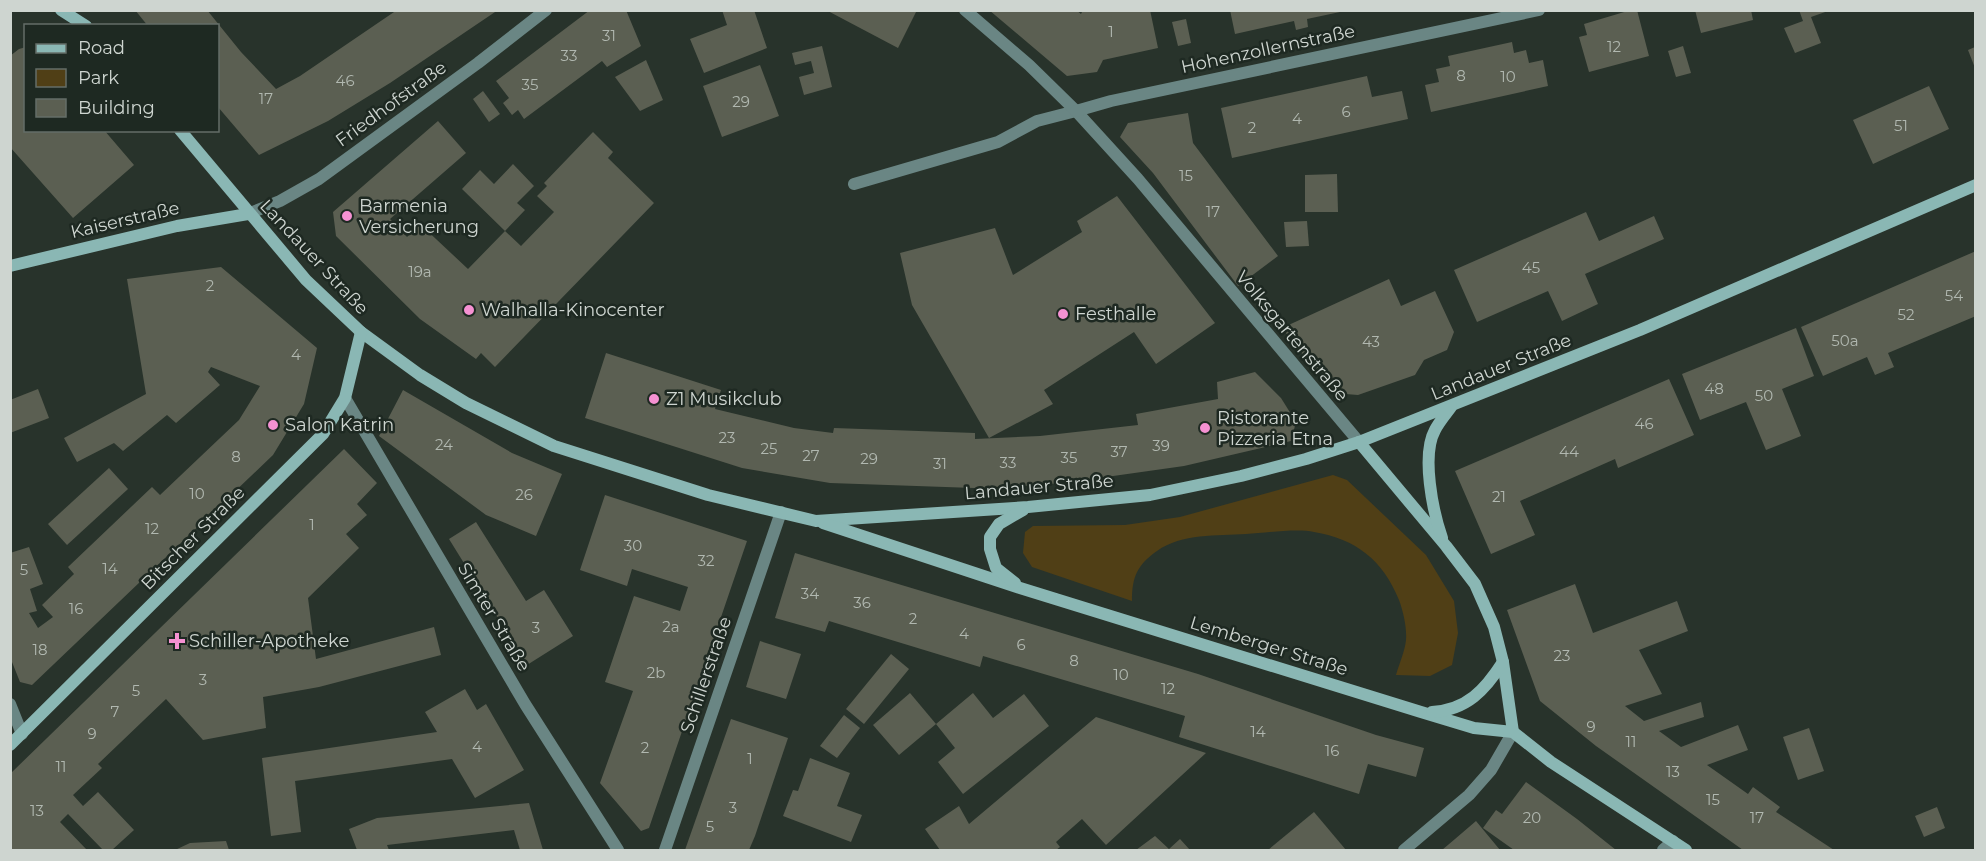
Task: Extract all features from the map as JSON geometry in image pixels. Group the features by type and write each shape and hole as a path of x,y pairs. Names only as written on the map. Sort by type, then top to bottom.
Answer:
{"main road":[{"path":"61,10 72,13 84,24"},
{"name":"Landauer Straße","path":"182,132 248,214 306,280 361,333 420,375 466,403 554,446 708,495 816,521 1028,507 1150,495 1241,476 1306,459 1359,442 1640,330 1976,185"},
{"name":"Kaiserstraße","path":"10,266 177,226 248,214"},
{"name":"Bitscher Straße","path":"10,745 323,434 345,398 361,333"},
{"path":"1446,546 1437,524 1429,461 1434,431 1452,406"},
{"name":"Volksgartenstraße","path":"1359,442 1475,584 1494,627 1503,662 1513,732"},
{"path":"1020,588 996,568 990,549 990,537 999,524 1028,507"},
{"name":"Lemberger Straße","path":"816,521 1020,588 1421,712 1474,728 1513,732"},
{"path":"1421,712 1445,711 1466,704 1492,680 1503,662"},
{"path":"1513,732 1551,762 1686,850"}],"street":[{"name":"Friedhofstraße","path":"248,214 280,201 319,179 478,63 546,10"},
{"name":"Volksgartenstraße","path":"965,10 1029,65 1076,111 1138,179 1359,442"},
{"name":"Hohenzollernstraße","path":"854,184 998,142 1037,121 1111,101 1539,10"},
{"name":"Simter Straße","path":"345,398 525,704 618,850"},
{"name":"Schillerstraße","path":"665,850 781,512"},
{"path":"10,704 22,734"},
{"path":"1404,850 1469,795 1491,770 1513,732"},
{"path":"1663,850 1673,841"}],"green space":[{"path":"1333,475 1347,480 1426,555 1454,601 1458,633 1452,665 1430,676 1396,675 1406,640 1399,600 1385,573 1376,563 1355,546 1329,535 1290,531 1200,536 1177,541 1157,551 1140,567 1133,585 1132,601 1032,567 1023,553 1025,532 1033,526 1125,525 1180,517"}],"building":[{"path":"135,10 207,10 218,24 146,24"},
{"path":"397,10 498,10 390,83 328,121 259,155 219,108 219,25 276,89 300,76"},
{"path":"590,10 626,10 641,46 607,67 602,61 524,119 518,110 512,115 503,103 509,98 496,81"},
{"path":"722,10 754,10 767,48 704,73 690,39 727,25"},
{"path":"826,10 917,10 898,48"},
{"path":"989,10 1076,10 1081,14 1083,10 1150,10 1158,48 1103,60 1097,72 1067,76"},
{"path":"1230,10 1340,10 1340,12 1307,19 1308,27 1296,30 1294,21 1235,34"},
{"path":"1637,10 1649,56 1589,72 1579,37 1587,35 1584,24"},
{"path":"1695,10 1751,10 1753,20 1701,33"},
{"path":"1799,10 1828,11 1811,17 1821,43 1795,53 1784,28 1803,21"},
{"path":"1186,19 1191,43 1178,46 1172,22"},
{"path":"1512,42 1514,53 1526,50 1529,63 1543,60 1548,86 1431,112 1425,85 1439,82 1436,69 1450,66 1448,56"},
{"path":"822,46 832,87 804,95 799,77 814,73 811,61 795,65 792,53"},
{"path":"1683,46 1691,73 1676,77 1668,51"},
{"path":"1975,47 1975,68 1968,50"},
{"path":"24,48 24,132 106,132 134,165 73,218 10,147 10,56"},
{"path":"646,60 663,100 640,111 615,77"},
{"path":"760,65 779,116 722,137 703,86"},
{"path":"1367,76 1372,97 1402,91 1408,119 1232,158 1221,108"},
{"path":"1929,86 1949,129 1873,164 1853,120"},
{"path":"483,91 500,114 489,122 473,99"},
{"path":"1188,113 1193,143 1278,256 1238,286 1153,173 1120,137 1128,123"},
{"path":"438,121 466,153 390,219 407,237 420,224 468,269 505,231 521,246 554,212 537,196 547,186 544,183 593,132 613,152 608,158 654,203 495,367 481,353 476,359 420,319 336,236 333,212"},
{"path":"513,164 534,186 517,203 525,210 505,231 462,189 480,170 494,184"},
{"path":"1337,174 1338,212 1305,212 1305,175"},
{"name":"Festhalle","path":"1117,196 1215,323 1156,364 1134,332 1044,390 1053,404 989,438 912,305 900,253 995,228 1013,275 1082,232 1077,221"},
{"path":"1586,212 1599,241 1654,216 1664,239 1585,274 1598,304 1562,321 1548,291 1477,322 1454,270"},
{"path":"1307,221 1309,246 1286,247 1284,222"},
{"path":"1976,251 1976,316 1888,353 1894,367 1875,375 1867,357 1823,376 1801,327"},
{"path":"221,267 317,348 304,404 273,455 32,685 20,682 10,657 10,553 29,547 43,584 30,589 37,611 29,613 38,628 53,617 42,605 74,574 68,567 152,487 160,495 239,420 260,386 211,367 208,372 220,385 176,423 167,415 123,451 114,443 77,462 64,438 146,394 127,279"},
{"path":"1389,279 1401,306 1435,291 1454,332 1447,350 1424,360 1415,375 1358,395 1333,393 1282,328"},
{"path":"1796,328 1814,376 1782,389 1801,436 1766,450 1746,402 1700,420 1682,374"},
{"path":"606,353 721,390 715,409 794,428 833,433 834,428 975,433 975,439 1040,436 1138,425 1136,414 1218,399 1217,382 1255,372 1281,398 1296,422 1291,441 1184,466 1099,478 1042,485 974,488 830,483 742,468 585,418"},
{"path":"1669,379 1694,435 1618,468 1615,459 1520,501 1535,535 1491,554 1455,471"},
{"path":"38,389 49,418 10,433 10,400"},
{"path":"403,390 512,453 562,474 536,536 486,515 379,436"},
{"path":"344,449 377,483 357,504 367,515 346,534 359,548 308,598 316,659 434,627 441,655 319,687 263,697 266,728 203,740 166,699 98,764 102,768 73,795 83,806 98,792 134,830 112,850 103,850 68,814 60,822 87,850 10,850 10,774"},
{"path":"109,468 128,489 67,545 48,524"},
{"path":"605,495 747,541 649,828 641,831 600,783 633,691 605,682 634,596 680,611 688,587 632,569 627,586 580,570"},
{"path":"476,522 526,601 544,590 573,636 527,665 449,539"},
{"path":"795,553 1198,674 1376,735 1424,748 1416,777 1368,764 1359,794 1179,737 1185,716 983,656 980,667 829,621 825,632 775,618"},
{"path":"1575,584 1593,633 1677,601 1688,631 1639,650 1662,694 1625,706 1644,721 1701,702 1704,717 1659,731 1681,747 1738,725 1748,750 1707,765 1748,794 1753,787 1780,807 1776,812 1834,850 1743,850 1596,746 1540,701 1507,610"},
{"path":"760,641 801,654 786,699 746,687"},
{"path":"891,654 909,669 864,724 846,709"},
{"path":"465,689 477,710 486,704 524,770 475,798 452,759 295,781 301,832 271,836 262,758 437,732 425,712"},
{"path":"910,693 936,724 899,755 873,725"},
{"path":"973,693 993,718 1024,694 1049,726 963,794 938,762 955,748 936,724"},
{"path":"844,715 860,728 837,758 820,746"},
{"path":"1096,717 1206,753 1106,845 1082,819 1056,842 1060,847 1056,850 940,850 925,829 959,806 969,824"},
{"path":"731,719 788,738 755,836 749,850 685,850"},
{"path":"1809,728 1824,771 1798,780 1783,737"},
{"path":"810,758 850,773 837,806 862,815 851,842 783,816 793,790 798,791"},
{"path":"1526,782 1616,850 1514,850 1483,828 1496,810 1502,814"},
{"path":"529,803 543,850 520,850 514,830 387,845 389,850 357,850 349,829 377,818"},
{"path":"1937,807 1945,828 1924,837 1915,816"},
{"path":"1314,812 1346,850 1268,850"},
{"path":"1476,821 1500,850 1442,850 1455,839"},
{"path":"1155,836 1169,849 1180,839 1190,850 1136,850"},
{"path":"226,841 229,850 175,850 190,843"}],"place":[{"name":"Barmenia Versicherung","path":"347,216"},
{"name":"Walhalla-Kinocenter","path":"469,310"},
{"name":"Festhalle","path":"1063,314"},
{"name":"Z1 Musikclub","path":"654,399"},
{"name":"Salon Katrin","path":"273,425"},
{"name":"Ristorante Pizzeria Etna","path":"1205,428"},
{"name":"Schiller-Apotheke","path":"177,641"}]}
